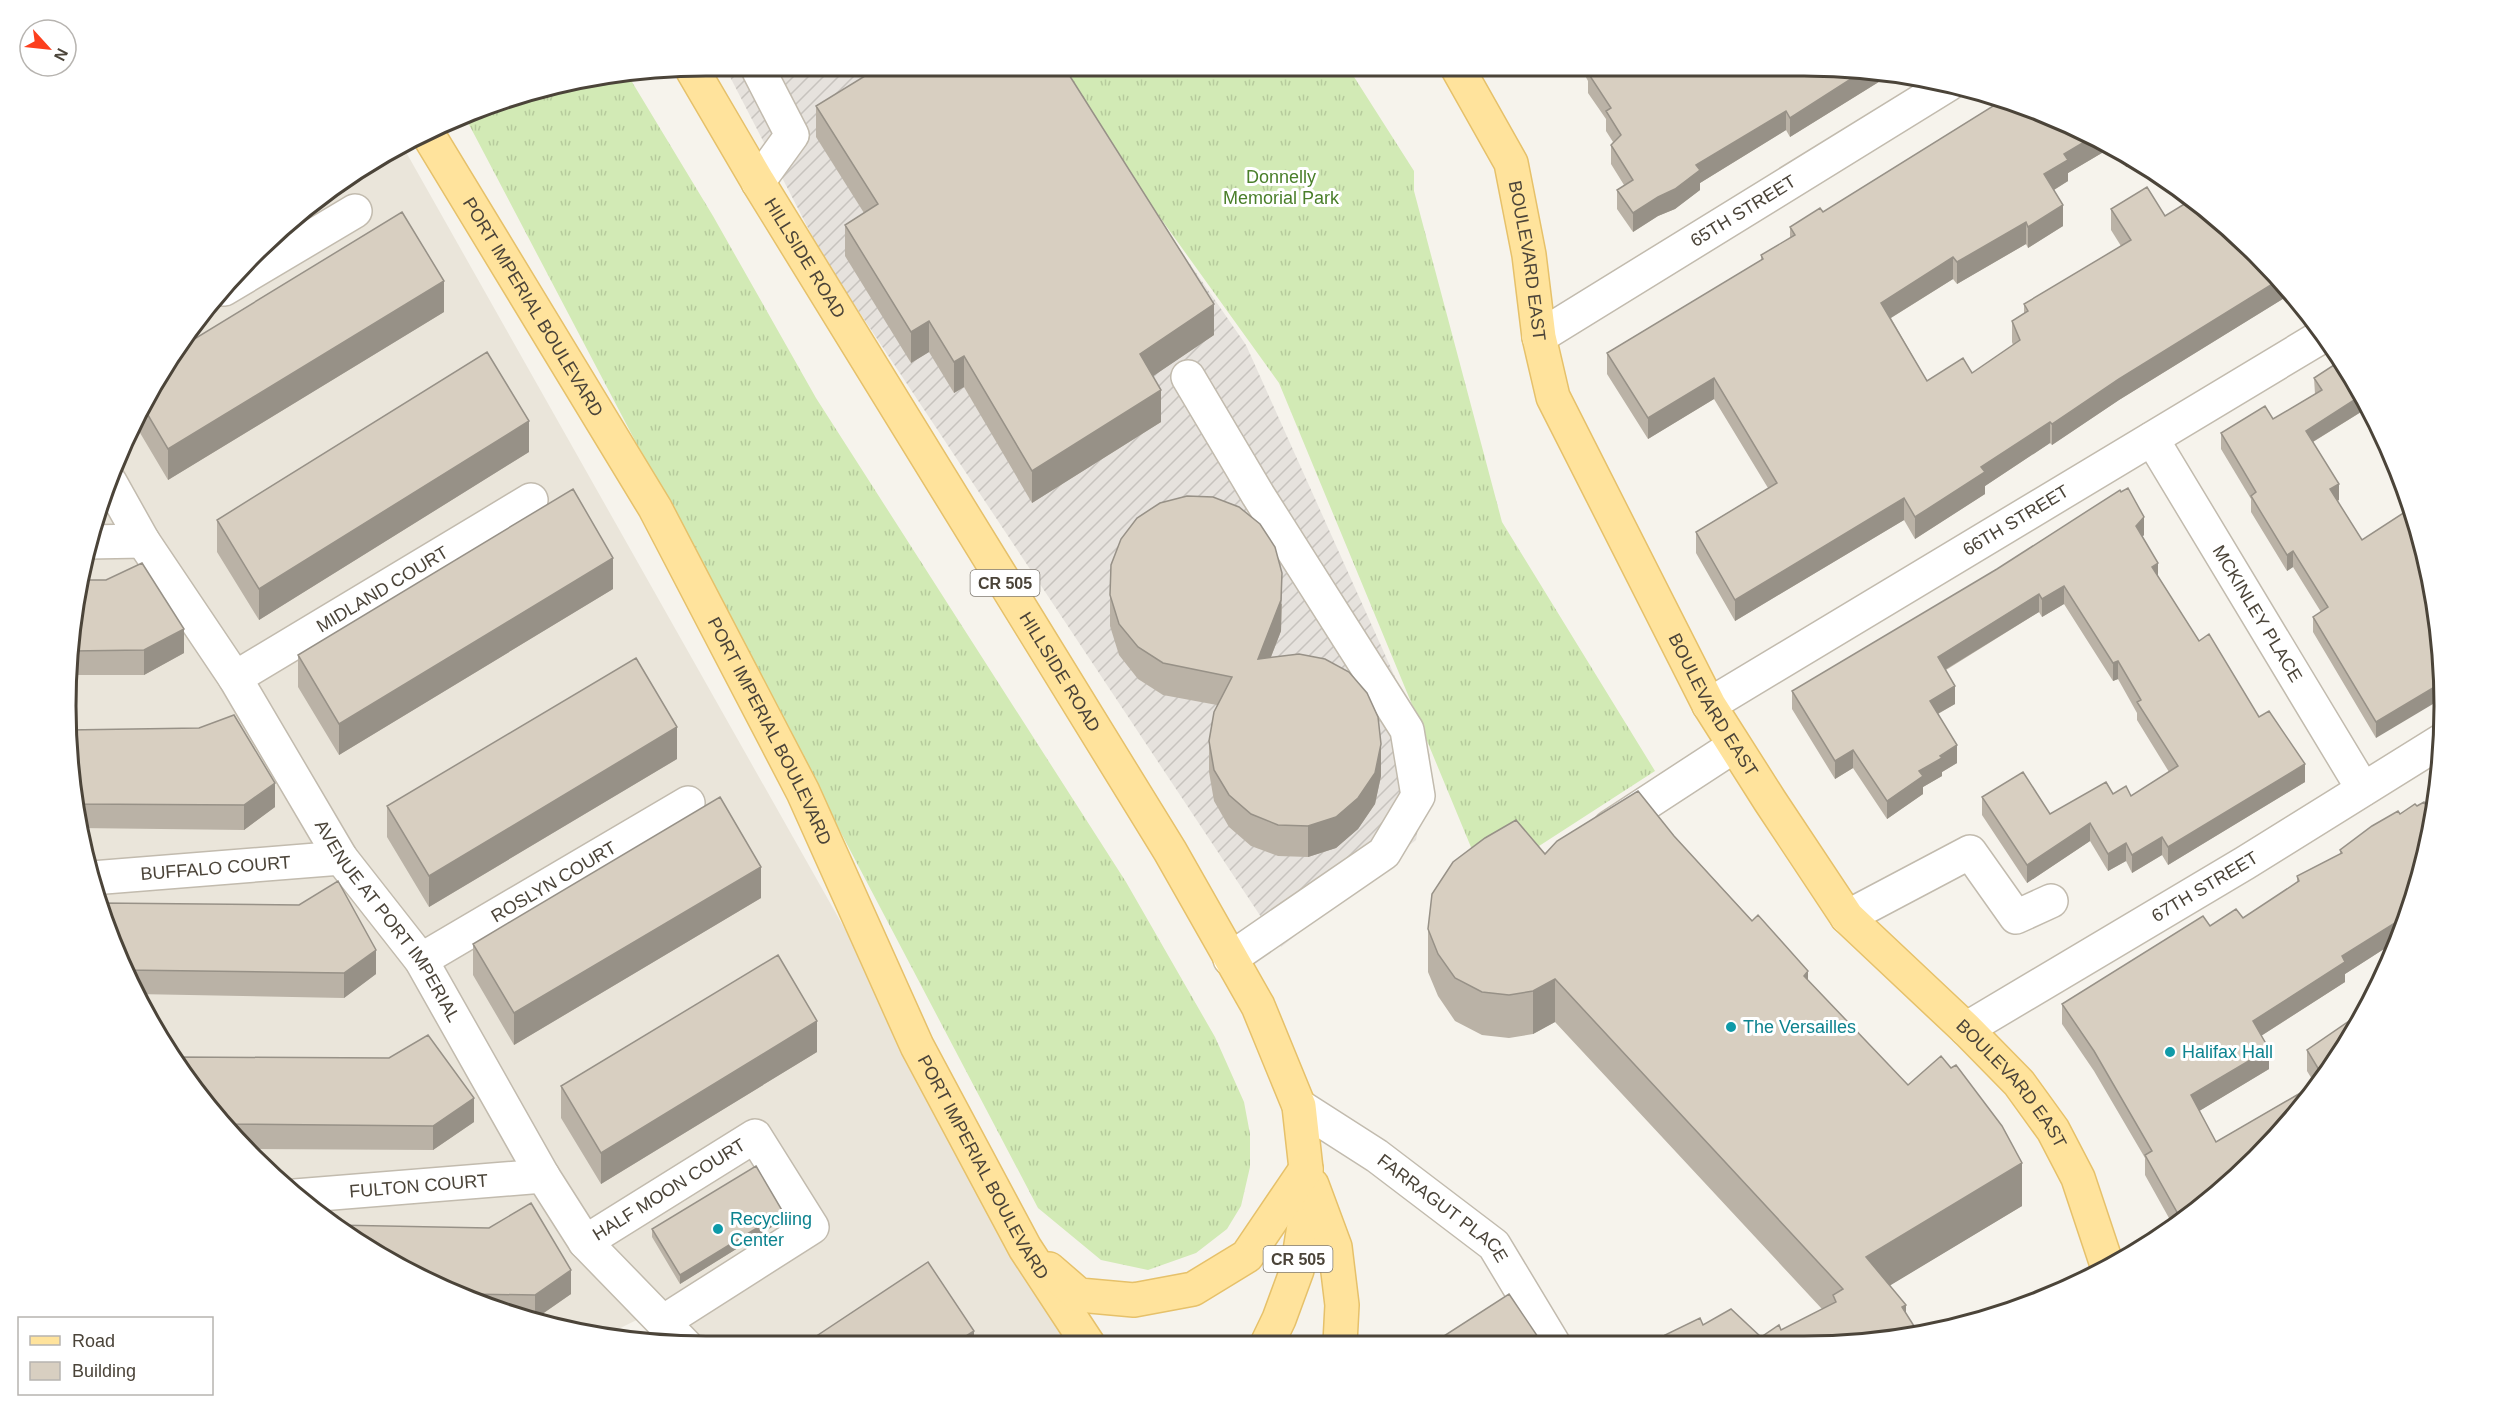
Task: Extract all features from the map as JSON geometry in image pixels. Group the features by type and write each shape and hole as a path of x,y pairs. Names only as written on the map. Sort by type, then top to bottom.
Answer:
{"main road":[{"name":"HILLSIDE ROAD","path":"696,76 758,182 1170,851 1258,1006 1299,1106 1306,1169"},
{"name":"BOULEVARD EAST","path":"1462,76 1511,163 1529,255 1539,337 1553,397 1709,705 1847,917 1966,1029 2019,1083 2053,1130 2078,1178 2105,1260"},
{"name":"PORT IMPERIAL BOULEVARD","path":"431,140 655,507 803,792 917,1046 1024,1248 1083,1336"},
{"path":"1024,1248 1079,1295 1134,1300 1193,1289 1247,1256 1306,1169"},
{"name":"CR 505","path":"1306,1169 1335,1247 1342,1305 1340,1336"},
{"name":"CR 505","path":"1271,1336 1297,1270 1306,1213 1306,1169"}],"street":[{"path":"758,182 792,135 762,76"},
{"name":"65TH STREET","path":"1539,337 1937,91"},
{"path":"248,274 355,211"},
{"name":"66TH STREET","path":"1709,705 2316,340"},
{"path":"1188,377 1258,495 1407,730 1418,796 1384,853 1230,959"},
{"name":"MCKINLEY PLACE","path":"2152,439 2364,789"},
{"name":"AVENUE AT PORT IMPERIAL","path":"115,491 143,541 235,678 341,858 421,960 543,1176 585,1242 676,1335"},
{"name":"MIDLAND COURT","path":"235,678 531,500"},
{"path":"98,543 143,541"},
{"path":"1586,842 1734,746"},
{"name":"67TH STREET","path":"1966,1029 2245,863 2433,746"},
{"name":"ROSLYN COURT","path":"421,960 688,803"},
{"path":"1847,917 1970,852 2016,917 2051,901"},
{"name":"BUFFALO COURT","path":"100,877 341,858"},
{"name":"FARRAGUT PLACE","path":"1299,1106 1377,1156 1494,1245 1549,1336"},
{"name":"HALF MOON COURT","path":"585,1242 755,1136 812,1227 663,1322"},
{"name":"FULTON COURT","path":"309,1195 543,1176"}],"shaded area":[{"path":"730,76 1060,76 1246,345 1430,755 1416,840 1281,947 824,259"},
{"path":"406,153 1025,1248 1083,1336 669,1335 653,1312 617,1330 543,1315 465,1289 391,1252 356,1230 291,1180 233,1122 183,1057 161,1022 124,948 98,870 89,829 82,789 76,706 82,624 98,543 124,465 141,428 183,356 233,291 261,261 323,207 356,183"}],"green space":[{"name":"Donnelly Memorial Park","path":"1058,76 1353,76 1414,171 1414,191 1502,522 1655,771 1485,881 1279,383"},
{"path":"632,81 713,216 816,398 1126,882 1215,1037 1244,1102 1250,1134 1250,1167 1241,1206 1227,1229 1196,1253 1148,1270 1101,1260 1038,1208 468,123 543,98"}],"building":[{"path":"865,76 1070,76 1214,304 1140,354 1161,390 1032,471 964,356 954,362 929,321 911,332 845,225 878,204 816,106"},
{"path":"1590,76 1804,76 1852,79 1790,118 1786,111 1696,165 1700,170 1675,189 1633,213 1617,190 1633,180 1611,145 1621,135 1606,111 1611,108"},
{"path":"1993,106 2046,124 2085,142 2064,154 2068,160 2044,174 2063,205 2028,227 2026,222 1957,262 1953,257 1881,303 1927,381 1963,358 1972,373 2020,340 2012,321 2028,311 2024,304 2131,240 2111,209 2147,187 2165,216 2184,204 2220,233 2272,284 2119,379 2052,424 2050,422 1981,467 1985,472 1915,517 1904,498 1735,600 1696,532 1777,483 1714,378 1648,418 1607,353 1763,259 1761,255 1795,235 1790,227 1820,208 1823,212"},
{"path":"402,212 444,281 168,449 148,415 196,338"},
{"path":"487,352 529,421 259,589 217,520"},
{"path":"2334,365 2354,400 2306,431 2339,484 2330,489 2362,540 2404,513 2422,584 2429,624 2434,688 2376,722 2313,617 2328,607 2293,551 2287,555 2251,496 2256,492 2221,433 2265,406 2273,419 2322,390 2314,378"},
{"path":"2128,488 2144,517 2136,526 2158,563 2152,567 2199,641 2209,634 2259,717 2269,711 2305,764 2168,847 2162,837 2132,855 2126,843 2108,854 2090,823 2027,865 1982,797 2023,772 2050,814 2106,782 2113,794 2126,786 2131,796 2178,766 2137,702 2141,700 2118,661 2113,663 2064,586 2042,599 2039,594 1938,657 1955,686 1930,701 1957,745 1940,756 1942,758 1919,771 1923,776 1887,801 1853,750 1835,761 1792,691 1997,569 2120,490 2121,492"},
{"path":"573,489 613,558 339,724 298,655"},
{"path":"1187,496 1213,497 1239,507 1260,524 1275,547 1282,573 1281,600 1258,659 1299,654 1325,659 1349,672 1367,693 1378,717 1381,744 1375,773 1358,798 1336,817 1308,826 1278,825 1251,814 1229,795 1214,770 1209,741 1214,712 1232,677 1163,663 1138,647 1119,624 1110,595 1111,565 1121,539 1137,518 1160,503"},
{"path":"142,563 184,629 144,650 79,651 90,580 106,580"},
{"path":"636,658 677,727 429,876 387,806"},
{"path":"234,715 275,783 244,805 85,804 77,730 199,728"},
{"path":"1638,791 1674,836 1752,921 1758,915 1808,971 1804,976 1908,1085 1941,1056 1951,1068 1956,1065 2002,1126 2022,1163 1866,1257 1906,1305 1902,1307 1914,1326 1846,1335 1762,1336 1779,1325 1781,1330 1836,1302 1833,1295 1843,1289 1555,979 1533,991 1509,995 1482,992 1455,978 1438,954 1428,929 1432,894 1453,862 1485,838 1516,820 1545,854 1557,841"},
{"path":"720,797 761,867 514,1013 473,944"},
{"path":"2424,802 2426,806 2413,870 2396,922 2342,956 2345,962 2253,1021 2269,1049 2191,1095 2216,1142 2303,1092 2250,1152 2220,1180 2178,1213 2145,1155 2152,1151 2094,1051 2062,1004 2203,916 2210,926 2236,909 2243,918 2299,881 2297,876 2342,853 2340,850 2372,826 2398,811 2400,814 2415,804 2417,806"},
{"path":"338,881 376,950 344,973 134,970 108,903 299,905"},
{"path":"778,955 817,1021 601,1153 561,1086"},
{"path":"2351,1019 2319,1070 2307,1050"},
{"path":"428,1035 474,1098 433,1126 235,1124 183,1057 389,1058"},
{"name":"Recycliing Center","path":"756,1166 783,1212 680,1275 652,1229"},
{"path":"531,1203 571,1270 535,1295 479,1294 428,1272 350,1225 489,1228"},
{"path":"928,1262 974,1331 966,1336 817,1336"},
{"path":"1509,1294 1537,1336 1444,1336"},
{"path":"1731,1309 1760,1336 1665,1335 1700,1318 1703,1325"}],"place":[{"name":"The Versailles","path":"1731,1027"},
{"name":"Halifax Hall","path":"2170,1052"},
{"name":"Recycliing Center","path":"718,1229"}]}
